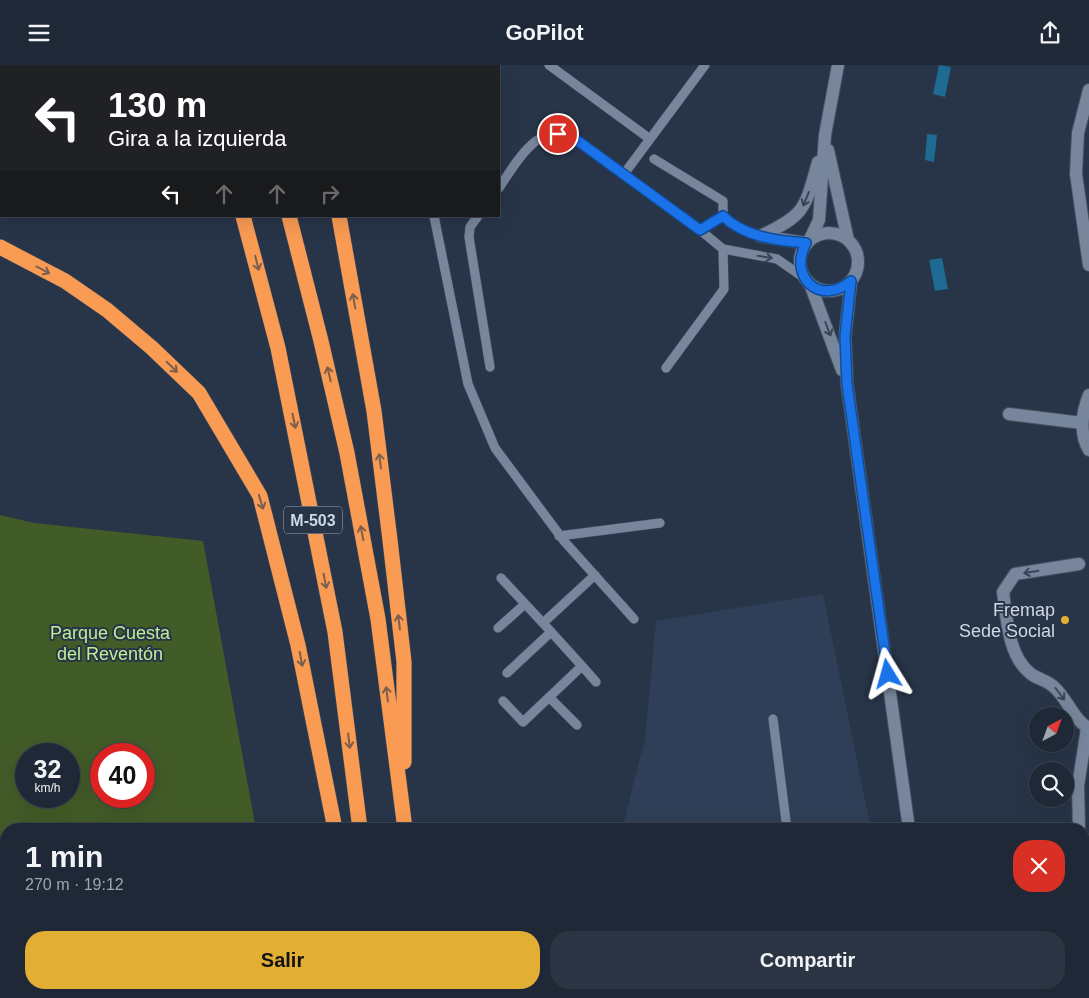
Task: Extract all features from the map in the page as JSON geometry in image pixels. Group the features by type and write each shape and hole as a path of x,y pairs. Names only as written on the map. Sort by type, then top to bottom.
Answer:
{"highway":[{"name":"M-503","path":"243,217 278,348 335,632 359,823"},
{"name":"M-503","path":"289,217 321,341 378,619 404,823"},
{"name":"M-503","path":"339,217 374,411 403,653 405,823"},
{"path":"0,247 65,281 106,310 152,347 199,393 260,496 298,645 334,823"}],"street":[{"path":"760,236 789,223 806,203 825,135 837,66"},
{"path":"1089,90 1078,133 1076,174 1089,265"},
{"path":"825,135 848,240 858,256 858,265 851,281 845,336 847,384 909,823"},
{"path":"825,135 819,220 800,259 806,280 828,330 847,384"},
{"path":"760,236 808,241 817,235 834,233 848,240"},
{"path":"806,280 826,291 835,291 851,281"},
{"path":"1089,395 1084,407 1082,423 1089,450"},
{"path":"1009,414 1082,423"},
{"path":"1079,564 1015,574 1003,592 1008,627 1017,660 1031,674 1054,687 1088,728 1078,786 1079,823"}],"lane":[{"path":"549,65 650,139"},
{"path":"624,174 705,65"},
{"path":"500,187 524,153 541,139 558,134 578,141 723,249 777,259 806,280"},
{"path":"654,159 723,201 723,216 731,224 760,236"},
{"path":"700,230 723,216"},
{"path":"434,217 468,384 495,448 559,536 634,619"},
{"path":"477,217 470,227 469,237 490,367"},
{"path":"666,368 724,289 723,249"},
{"path":"559,536 660,523"},
{"path":"543,623 595,575"},
{"path":"501,578 596,682"},
{"path":"498,628 525,604"},
{"path":"507,673 551,632"},
{"path":"503,701 522,722 582,666"},
{"path":"549,697 577,725"},
{"path":"773,719 786,823"}],"shaded area":[{"path":"823,594 870,823 624,823 645,739 656,621"}],"green space":[{"name":"Parque Cuesta del Reventón","path":"0,515 34,523 203,541 255,823 0,823"}],"water":[{"path":"939,65 951,67 945,97 933,94"},
{"path":"927,134 937,135 934,162 925,160"},
{"path":"942,258 948,289 935,291 929,260"}],"place":[{"name":"Fremap Sede Social","path":"1065,620"}],"route":[{"path":"558,134 578,141 700,230 723,216 731,224 760,236 806,243 801,253 800,265 803,277 817,289 835,291 851,281 845,336 847,384 888,674"}]}
